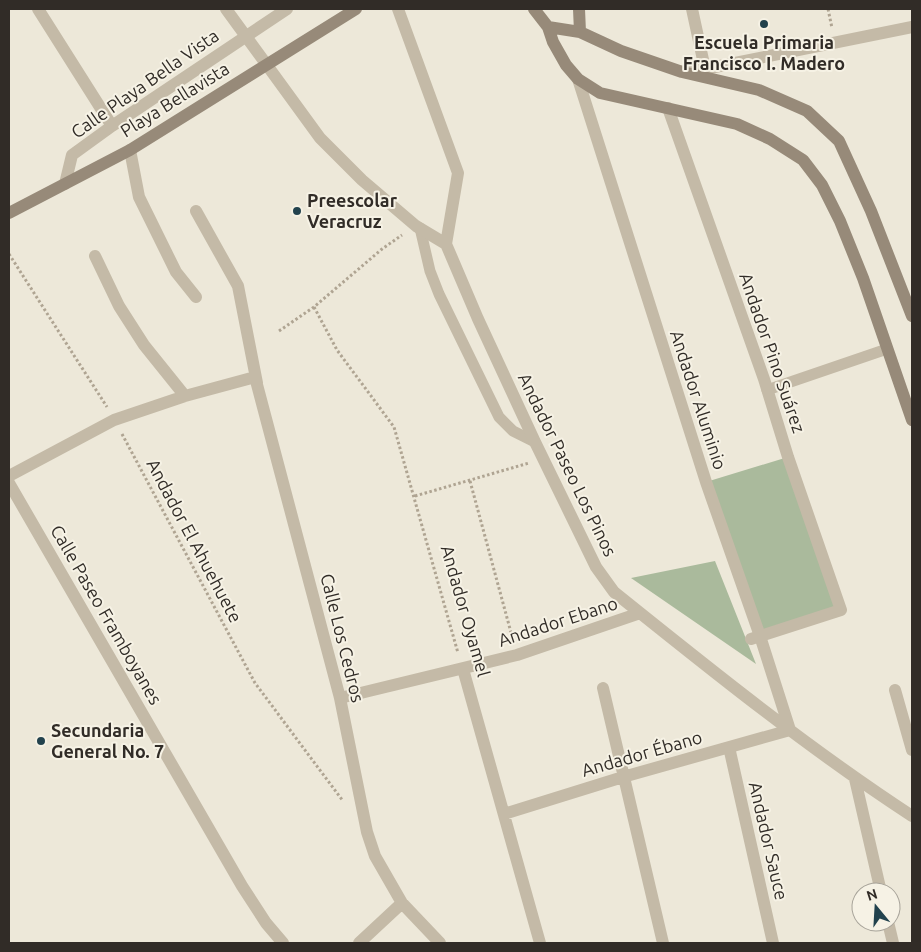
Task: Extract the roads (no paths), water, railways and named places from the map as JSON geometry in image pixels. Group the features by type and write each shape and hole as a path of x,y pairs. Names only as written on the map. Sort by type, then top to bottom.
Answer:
{"street":[{"path":"38,9 112,126"},
{"path":"226,9 320,138 362,180 418,227 446,244 458,173 398,9"},
{"name":"Calle Playa Bella Vista","path":"65,184 72,155 112,126 287,9"},
{"name":"Playa Bellavista","path":"9,213 130,150 266,63 356,9"},
{"path":"534,9 548,27 553,42 566,65 578,79 600,93 737,124 770,139 804,160 822,185 840,221 863,278 912,420"},
{"path":"579,9 580,32"},
{"path":"692,9 705,69"},
{"path":"548,27 580,32 621,51 682,72 759,90 807,111 840,141 912,316"},
{"path":"682,72 912,27"},
{"name":"Andador Aluminio","path":"578,79 756,638 790,730"},
{"name":"Andador Pino Suárez","path":"668,108 767,390 841,610 756,638"},
{"path":"130,150 139,197 176,272 196,296"},
{"name":"Calle Los Cedros","path":"196,211 238,286 256,380 340,698 367,832 375,856 402,903 440,943"},
{"name":"Andador Paseo Los Pinos","path":"446,244 478,319 543,459 596,566 614,592 855,779 912,816"},
{"path":"94,256 119,306 144,345 185,396"},
{"path":"9,476 114,420 185,396 256,380"},
{"name":"Calle Paseo Framboyanes","path":"9,483 242,886 266,924 282,943"},
{"name":"Andador Ebano","path":"340,698 463,669 517,654 640,613"},
{"name":"Andador Oyamel","path":"463,669 540,943"},
{"path":"603,688 663,943"},
{"path":"895,690 912,750"},
{"name":"Andador Ébano","path":"504,814 623,777 790,730"},
{"name":"Andador Sauce","path":"729,747 773,943"},
{"path":"855,779 879,882"},
{"path":"359,943 402,903"}],"lane":[{"path":"418,227 430,271 439,294 500,417 513,431 535,442"},
{"path":"767,390 886,349"}],"place":[{"name":"Escuela Primaria Francisco I. Madero","path":"764,24"},
{"name":"Preescolar Veracruz","path":"297,211"},
{"name":"Secundaria General No. 7","path":"41,741"}]}
